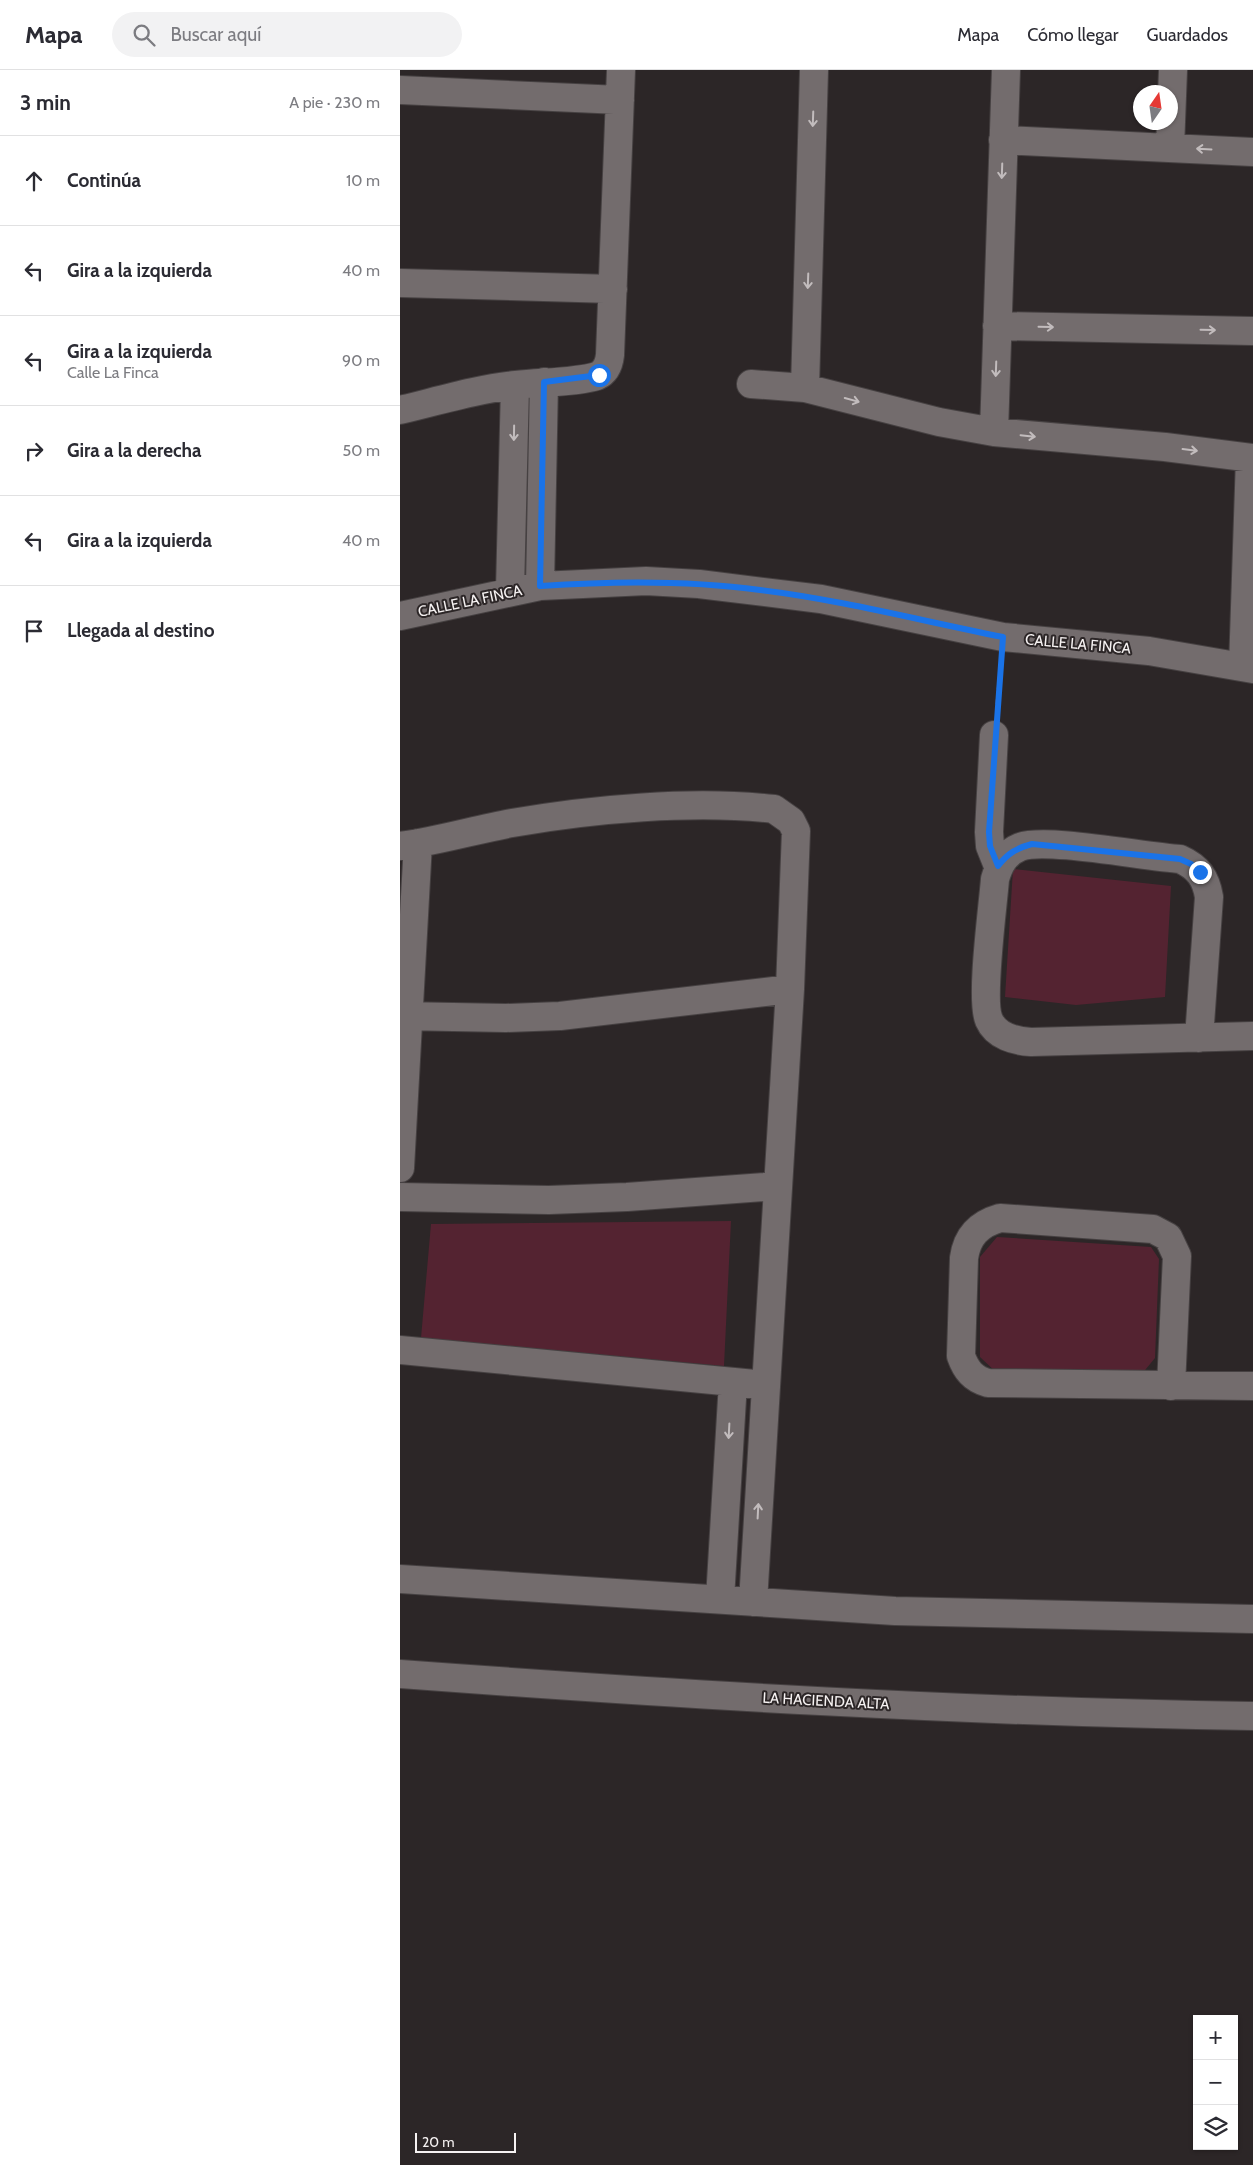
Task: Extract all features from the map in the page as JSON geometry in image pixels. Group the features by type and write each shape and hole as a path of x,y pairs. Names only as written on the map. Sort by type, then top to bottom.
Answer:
{"street":[{"path":"400,410 515,385 592,377 605,371 610,355 621,70"},
{"path":"805,388 814,70"},
{"path":"994,432 1006,70"},
{"path":"1170,148 1173,70"},
{"path":"416,83 620,100"},
{"path":"1004,140 1253,152"},
{"path":"400,283 613,289"},
{"path":"997,326 1253,331"},
{"path":"540,586 544,382"},
{"path":"751,384 805,388 939,422 994,432 1165,447 1252,458 1248,668"},
{"path":"510,591 515,385"},
{"name":"CALLE LA FINCA","path":"400,616 540,586 646,581 760,590 821,599 1003,637 1149,651 1248,668"},
{"path":"994,736 989,832 990,846 998,866"},
{"path":"400,1168 409,845 511,823 581,813 662,808 774,809 791,821 796,831 797,842 790,989 753,1602"},
{"path":"1199,1038 1209,898 1204,880 1191,864 1180,859 1032,844 1019,847 1007,855 998,866 994,879 986,1000 989,1020 997,1030 1019,1041 1199,1038 1253,1036"},
{"path":"404,1016 506,1018 560,1016 790,989"},
{"path":"400,1197 549,1200 628,1197 777,1186"},
{"path":"1171,1386 1177,1256 1168,1238 1153,1229 1000,1218 987,1221 970,1237 964,1258 961,1356 965,1367 972,1375 988,1383 1171,1386 1253,1386"},
{"path":"400,1350 765,1385"},
{"path":"720,1599 733,1382"},
{"path":"400,1579 895,1611 1253,1619"},
{"name":"LA HACIENDA ALTA","path":"400,1674 837,1702 1016,1710 1253,1716"}],"path":[{"path":"994,736 1003,637"}],"shaded area":[{"path":"1013,869 1171,886 1165,997 1076,1005 1005,997"},
{"path":"731,1221 724,1366 421,1338 431,1224"},
{"path":"997,1237 1151,1247 1159,1259 1155,1358 1141,1375 998,1374 980,1357 980,1257"}],"route":[{"path":"599,375 544,382 540,586 646,581 760,590 821,599 1003,637 994,736 989,832 990,846 998,866 1007,855 1019,847 1032,844 1180,859 1191,864 1200,872"}]}
